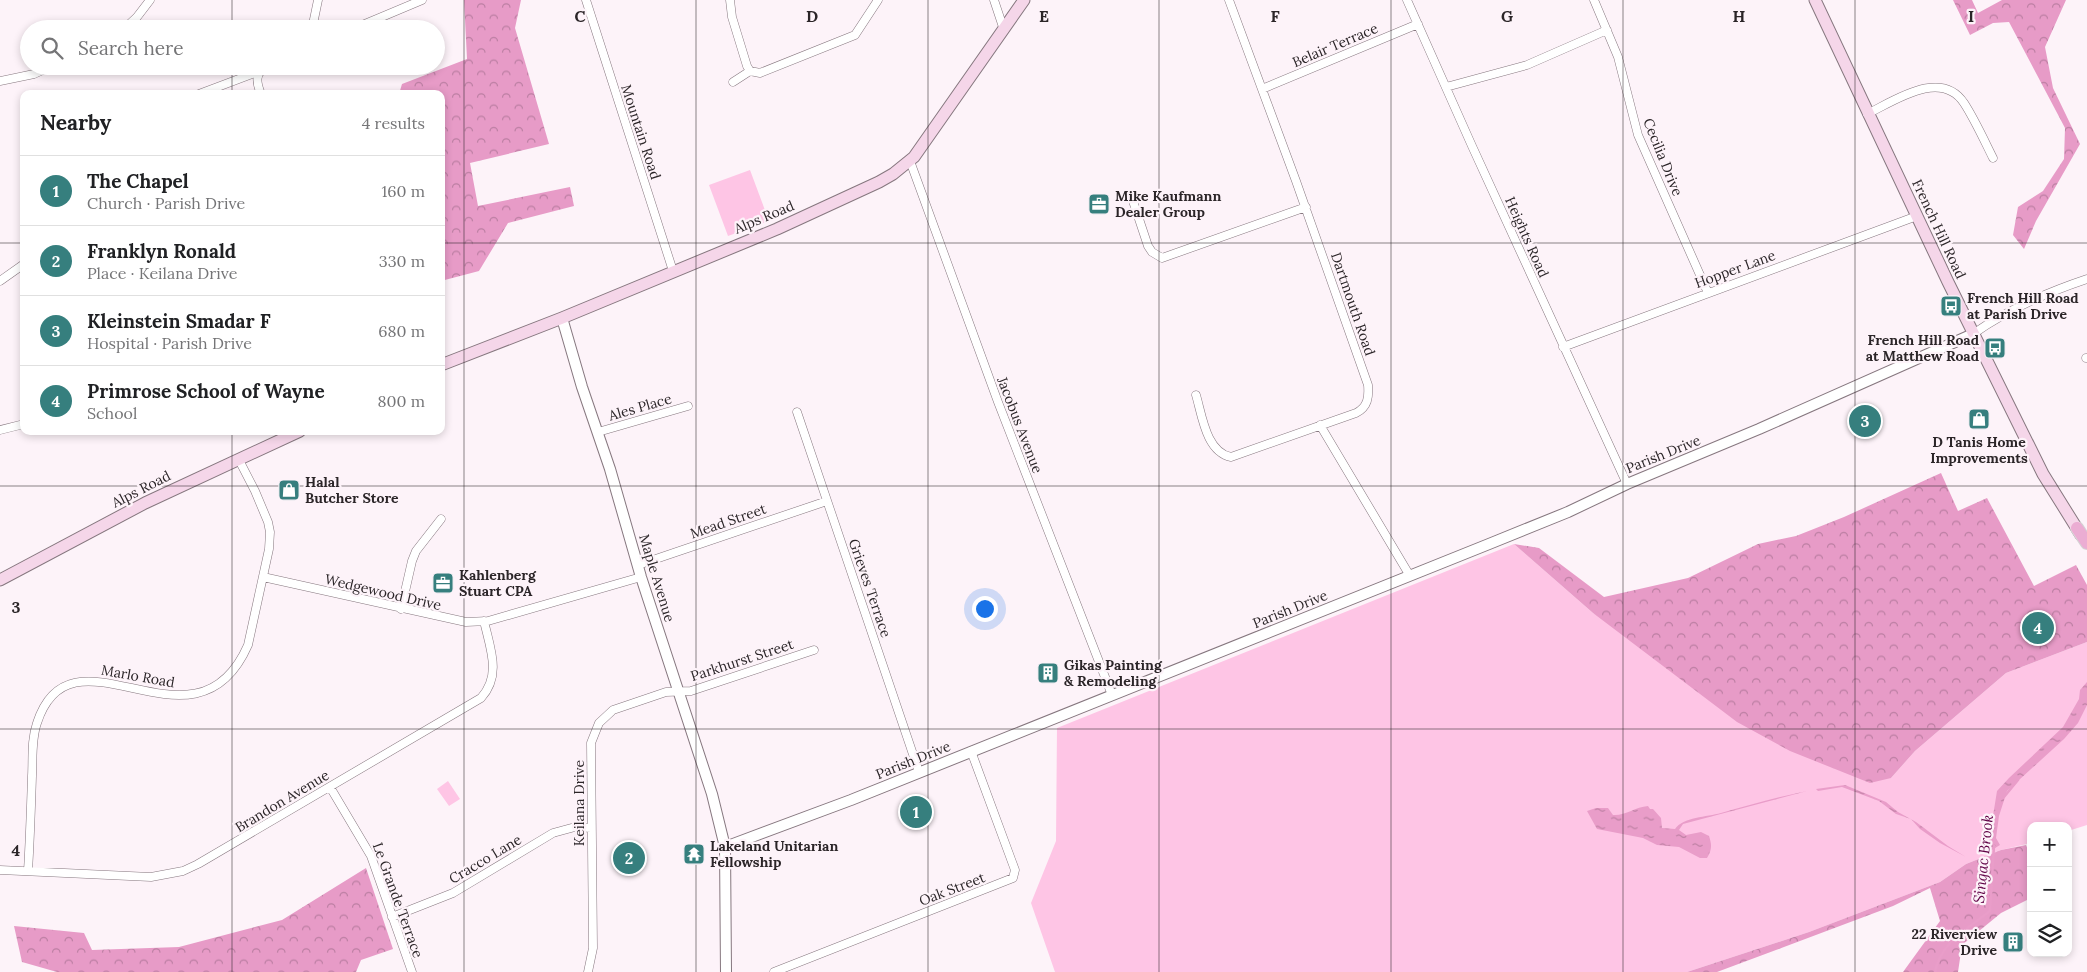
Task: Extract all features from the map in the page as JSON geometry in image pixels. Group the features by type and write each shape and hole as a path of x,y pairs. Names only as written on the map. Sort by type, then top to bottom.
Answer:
{"main road":[{"name":"Alps Road","path":"445,363 562,318 777,229 894,174 910,162 930,136 1024,0"},
{"name":"French Hill Road","path":"1815,0 1867,114 1973,334 2043,474 2077,528"},
{"name":"Alps Road","path":"0,580 145,503 292,435"},
{"path":"2077,528 2087,544"}],"street":[{"path":"134,20 150,0"},
{"path":"314,20 318,0"},
{"path":"374,20 422,0"},
{"name":"Mountain Road","path":"586,0 674,271"},
{"path":"730,0 732,17 747,66 750,70 760,73 855,34 878,0"},
{"path":"994,0 1004,30"},
{"name":"Dartmouth Road","path":"1196,395 1214,447 1225,456 1235,457 1361,411 1366,406 1369,395 1368,385 1306,207 1229,0"},
{"name":"Heights Road","path":"1407,0 1563,347 1627,484"},
{"name":"Cecilia Drive","path":"1594,0 1618,57 1638,135 1708,293"},
{"name":"Belair Terrace","path":"1262,89 1418,24"},
{"path":"1446,87 1527,65 1607,30"},
{"path":"733,82 750,70"},
{"path":"0,81 29,75"},
{"path":"209,90 246,75"},
{"path":"259,75 256,79 260,90"},
{"path":"1867,114 1914,92 1929,87 1941,87 1954,93 1963,102 1994,158"},
{"name":"Jacobus Avenue","path":"910,162 998,402 1112,695"},
{"path":"1131,195 1148,246 1156,256 1162,258 1306,207"},
{"name":"Hopper Lane","path":"1563,347 1917,216"},
{"path":"0,281 20,267"},
{"path":"1973,334 1990,322 2064,286 2087,279"},
{"name":"Maple Avenue","path":"562,318 678,692 712,794 725,847"},
{"name":"Parish Drive","path":"725,847 919,772 1559,515 1973,334"},
{"name":"Ales Place","path":"598,432 688,406"},
{"name":"Grieves Terrace","path":"797,412 919,772"},
{"path":"0,430 20,425"},
{"path":"1320,425 1410,576"},
{"name":"Marlo Road","path":"28,871 34,738 41,712 47,702 61,688 74,682 85,680 184,696 197,694 216,686 236,667 248,645 269,549 270,532 268,522 255,491 239,460"},
{"name":"Mead Street","path":"638,565 827,501"},
{"path":"401,609 416,551 441,519"},
{"name":"Wedgewood Drive","path":"263,577 466,622 484,622 642,577"},
{"name":"Brandon Avenue","path":"0,870 152,877 183,871 198,864 481,698 491,684 494,665 484,622"},
{"name":"Parkhurst Street","path":"678,692 691,691 814,650"},
{"name":"Keilana Drive","path":"588,972 593,948 591,743 599,723 619,708 666,692 678,692"},
{"name":"Oak Street","path":"774,972 1013,878 1015,870 971,751"},
{"name":"Le Grande Terrace","path":"330,787 371,856 412,972"},
{"name":"Cracco Lane","path":"392,917 453,893 553,833 575,827 591,828"},
{"path":"725,847 726,972"}],"shaded area":[{"path":"750,170 769,221 728,236 709,185"},
{"path":"1514,544 1593,613 1891,778 1915,751 2006,673 2087,642 2087,825 2072,830 2072,822 2027,822 2027,844 2001,850 1966,864 1940,882 1809,932 1687,972 1055,972 1031,903 1056,841 1057,728"},
{"path":"448,781 460,799 449,806 437,789"}],"green space":[{"path":"464,0 521,0 515,28 549,144 470,163 478,206 570,187 574,206 508,223 479,271 445,280 445,90 400,90 402,84 425,75 445,75 445,67 467,59"},
{"path":"1953,0 1972,0 1978,13 2002,0 2066,0 2045,47 2053,88 2080,144 2036,221 2024,249 2013,235 2018,207 2043,191 2064,159 2065,128 2009,22 1993,23 1970,35"},
{"path":"1941,473 1958,511 1987,498 2034,586 2076,565 2087,585 2087,642 2006,673 1915,751 1891,778 1870,783 1790,751 1737,722 1593,613 1514,544 1539,548 1604,597 1688,578 1758,544 1796,536 1844,517"},
{"path":"2026,845 2027,900 2001,913 1962,945 1958,972 1903,972 1940,921 1930,888 1893,906 1717,972 1687,972 1809,932 1940,882 1966,864 2001,850"},
{"path":"366,868 393,949 361,960 356,972 57,972 22,962 14,926 84,933 92,950 179,947 282,920"}],"water":[{"path":"2087,682 2087,705 2078,723 2064,739 2007,791 1999,816 1996,838 2000,845 1987,853 1997,791 2063,727 2079,699 2080,690"},
{"path":"1845,785 1886,802 1910,819 1896,814 1879,801 1842,787 1818,791 1816,789"},
{"path":"1807,791 1683,824 1679,830 1686,835 1701,832 1709,836 1711,847 1707,858 1700,858 1679,847 1657,845 1643,838 1597,829 1587,811 1596,808 1608,808 1613,815 1617,815 1648,806 1661,818 1662,828 1675,829 1689,820"},
{"path":"1911,819 1966,857 1940,843 1920,829"}],"waterway":[{"name":"Singac Brook","path":"2004,797 2018,780"},
{"name":"Singac Brook","path":"1935,972 1938,962 1949,944 1964,930 1990,911 1994,846"}],"place":[{"name":"Mike Kaufmann Dealer Group","path":"1099,204"},
{"name":"French Hill Road at Parish Drive","path":"1951,306"},
{"name":"French Hill Road at Matthew Road","path":"1995,348"},
{"name":"D Tanis Home Improvements","path":"1979,419"},
{"name":"Kleinstein Smadar F","path":"1865,421"},
{"name":"Halal Butcher Store","path":"289,490"},
{"name":"Kahlenberg Stuart CPA","path":"443,583"},
{"name":"Primrose School of Wayne","path":"2038,628"},
{"name":"Gikas Painting & Remodeling","path":"1048,673"},
{"name":"The Chapel","path":"916,812"},
{"name":"Lakeland Unitarian Fellowship","path":"694,854"},
{"name":"Franklyn Ronald","path":"629,858"},
{"name":"22 Riverview Drive","path":"2013,942"}]}
